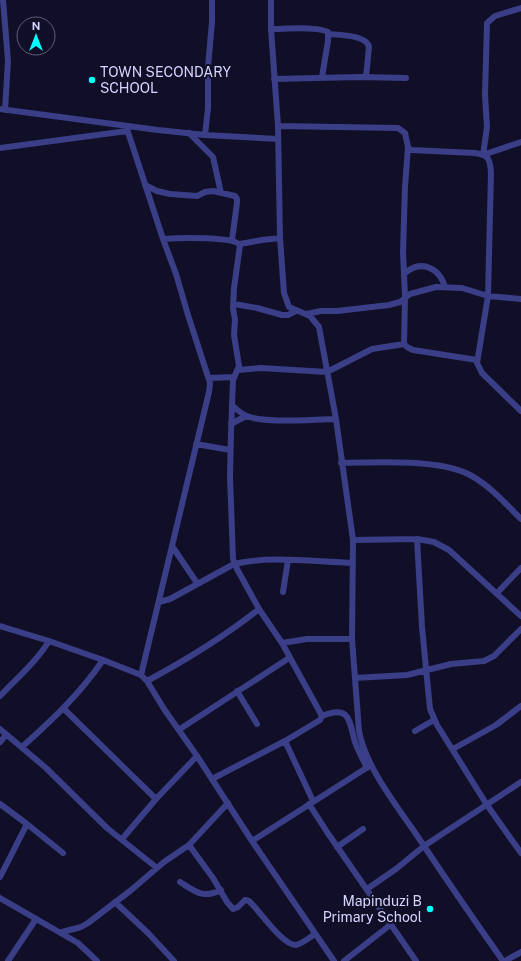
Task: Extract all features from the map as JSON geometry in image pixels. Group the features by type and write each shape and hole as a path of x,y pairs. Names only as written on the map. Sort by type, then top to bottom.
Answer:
{"street":[{"path":"3,0 8,61 2,110 126,128 205,135 278,139"},
{"path":"205,135 208,108 208,67 212,22 212,0"},
{"path":"271,0 271,29 278,126 280,238 283,281 286,301 289,307 314,318 319,327 336,419 353,540 352,639 359,731 369,767"},
{"path":"483,154 487,127 485,95 488,22 495,16 521,8"},
{"path":"271,29 308,29 326,31 329,34 362,38 368,43 369,47 366,77"},
{"path":"322,77 329,34"},
{"path":"274,79 322,77 406,78"},
{"path":"278,126 398,128 402,129 406,134 408,147 405,187 404,344"},
{"path":"0,148 126,128"},
{"path":"126,128 176,274 188,316 209,378 209,392 141,676"},
{"path":"189,133 212,157 221,193"},
{"path":"408,147 413,151 483,154 521,142"},
{"path":"483,154 488,158 490,165 488,296 477,360 482,373 521,411"},
{"path":"145,185 157,191 170,194 197,196 215,191 234,196 237,199 232,240"},
{"path":"163,239 232,240 240,244 280,238"},
{"path":"240,244 234,288 234,332 238,356 238,370 234,377 230,450 231,534 234,564 259,609 282,643 322,716"},
{"path":"404,274 412,268 427,267 439,275 445,287"},
{"path":"306,314 321,310 337,311 389,305 400,302 410,294 434,287 462,288 488,296 521,299"},
{"path":"234,304 257,308 282,315 288,315 296,311"},
{"path":"238,370 244,368 268,368 327,372 372,349 404,344 413,350 477,360"},
{"path":"209,378 234,377"},
{"path":"232,405 246,416 258,419 336,419"},
{"path":"231,424 246,416"},
{"path":"196,444 230,450"},
{"path":"342,463 425,464 457,469 482,483 521,519"},
{"path":"353,540 417,539 434,542 449,550 521,616"},
{"path":"417,539 422,627 429,704 434,720 487,805 521,853"},
{"path":"172,546 197,583"},
{"path":"159,602 170,599 234,564 254,561 288,560 353,563"},
{"path":"283,592 288,560"},
{"path":"497,593 521,568"},
{"path":"147,681 187,659 231,630 259,609"},
{"path":"0,626 103,660 141,676 147,681 164,709 180,729 252,841 334,961"},
{"path":"355,678 407,675 451,664 487,660 503,648 521,629"},
{"path":"282,643 307,639 352,639"},
{"path":"0,696 31,665 49,641"},
{"path":"180,729 289,658"},
{"path":"22,747 64,709 103,660"},
{"path":"237,691 257,724"},
{"path":"453,750 496,725 521,706"},
{"path":"64,709 156,799"},
{"path":"212,779 285,741 320,720 322,716 339,712 346,716 350,721 356,743 369,767 504,961 521,952"},
{"path":"416,731 434,720"},
{"path":"0,729 46,768 107,828 157,868"},
{"path":"0,742 6,735"},
{"path":"285,741 311,803 337,847 416,961"},
{"path":"122,840 156,799 197,756"},
{"path":"252,841 369,767"},
{"path":"367,889 396,869 424,846 521,782"},
{"path":"62,932 88,923 130,891 157,868 189,845 228,803"},
{"path":"0,804 63,853"},
{"path":"0,877 27,824"},
{"path":"337,847 363,829"},
{"path":"189,845 203,862 227,902 233,909 238,907 245,900 249,901 277,932 291,944 298,944 315,934"},
{"path":"180,882 207,895 221,890"},
{"path":"0,898 62,932 78,943 97,961"},
{"path":"115,902 148,932 174,961"},
{"path":"8,961 36,919"},
{"path":"344,961 390,925"}],"place":[{"name":"TOWN SECONDARY SCHOOL","path":"92,80"},
{"name":"Mapinduzi B Primary School","path":"430,909"}]}
